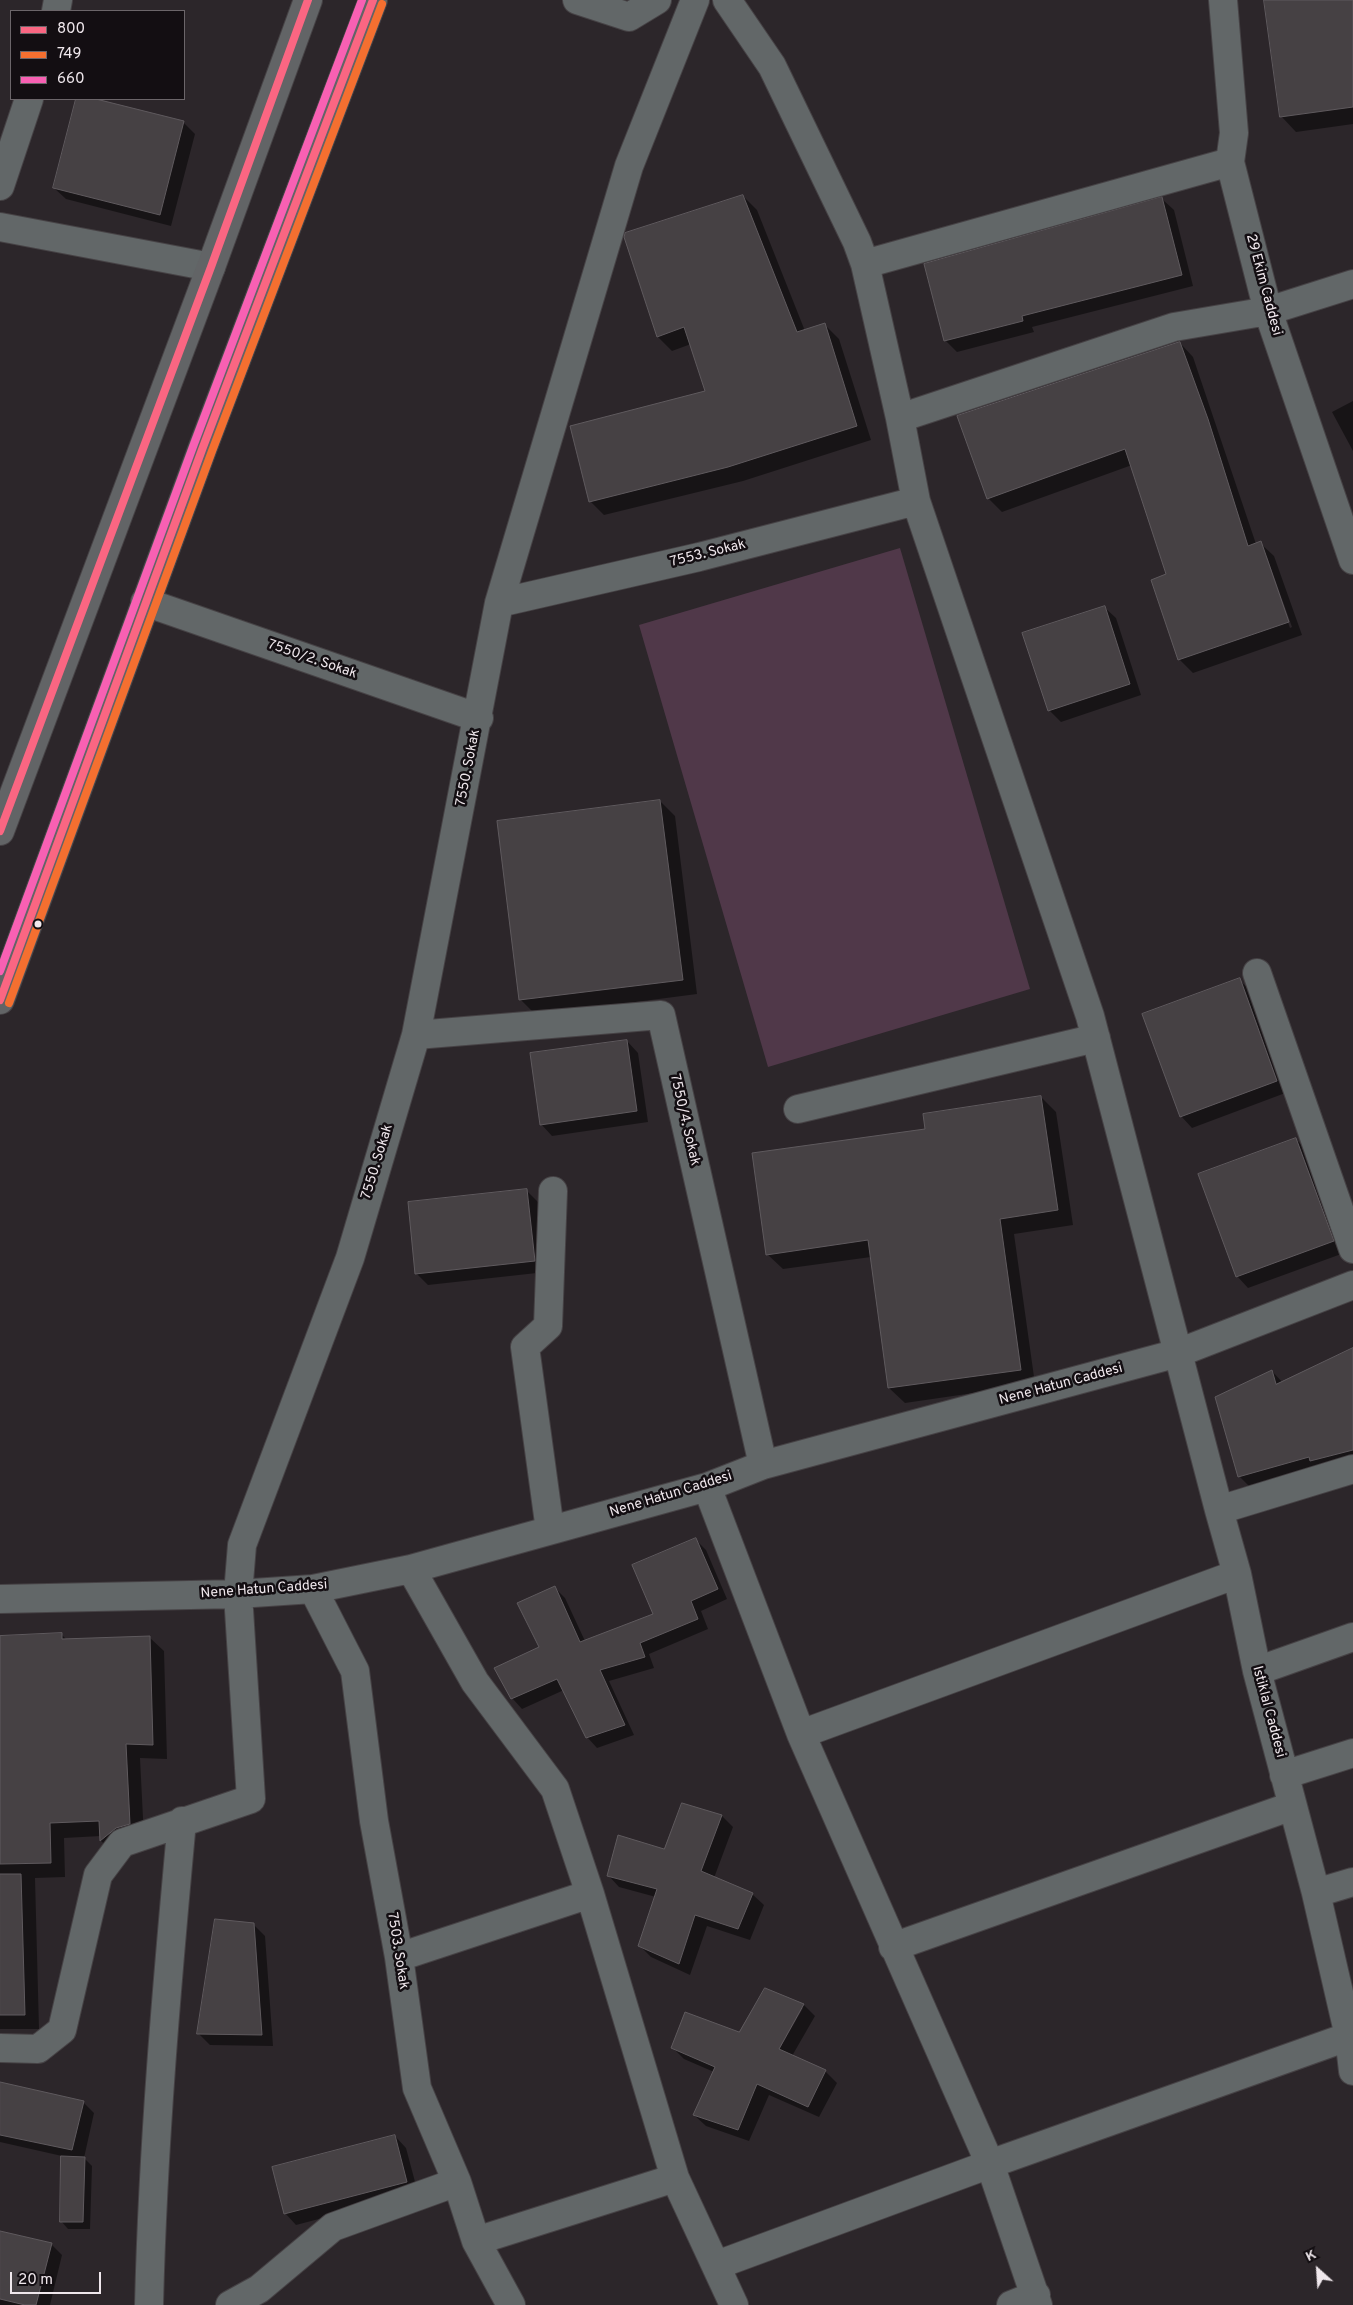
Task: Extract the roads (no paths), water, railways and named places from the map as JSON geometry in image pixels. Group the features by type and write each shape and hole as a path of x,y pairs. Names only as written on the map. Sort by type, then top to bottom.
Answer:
{"highway":[{"path":"0,831 211,267 308,0"},
{"path":"0,1000 145,602 373,0"}],"street":[{"path":"577,0 629,17 658,0"},
{"name":"7550. Sokak","path":"182,1821 251,1799 238,1594 242,1545 350,1258 416,1035 499,603 629,166 696,0"},
{"name":"Istiklal Caddesi","path":"727,0 772,66 857,242 865,264 900,418 916,501 1096,1038 1219,1510 1238,1574 1257,1671 1316,1893 1351,2035 1353,2071"},
{"name":"29 Ekim Caddesi","path":"1222,0 1234,133 1230,162 1268,312 1353,560"},
{"path":"0,186 29,100"},
{"path":"865,264 1230,162"},
{"path":"0,227 211,267"},
{"path":"900,418 1174,327 1268,312 1353,284"},
{"name":"7553. Sokak","path":"499,603 699,557 916,501"},
{"name":"7550/2. Sokak","path":"145,602 478,718"},
{"path":"1257,973 1353,1249"},
{"name":"7550/4. Sokak","path":"416,1035 661,1015 763,1465"},
{"path":"798,1109 1096,1038"},
{"path":"550,1530 525,1347 548,1326 553,1191"},
{"name":"Nene Hatun Caddesi","path":"0,1599 238,1594 313,1589 411,1568 707,1487 763,1465 1178,1353 1353,1285"},
{"path":"1219,1510 1353,1469"},
{"path":"707,1487 801,1734 990,2164 1037,2300 1011,2305"},
{"path":"411,1568 475,1682 555,1789 590,1894 676,2178 734,2305"},
{"path":"801,1734 1238,1574"},
{"name":"7503. Sokak","path":"313,1589 355,1671 374,1821 399,1957 417,2088 457,2182 476,2241 512,2305"},
{"path":"1257,1671 1353,1638"},
{"path":"1284,1775 1353,1753"},
{"path":"893,1947 1292,1806"},
{"path":"0,2048 38,2049 62,2030 98,1875 122,1843 182,1821 163,2024 152,2193 149,2305"},
{"path":"1316,1893 1353,1882"},
{"path":"399,1957 590,1894"},
{"path":"717,2265 990,2164 1351,2035"},
{"path":"476,2241 676,2178"},
{"path":"230,2305 259,2289 333,2227 457,2182"}]}
